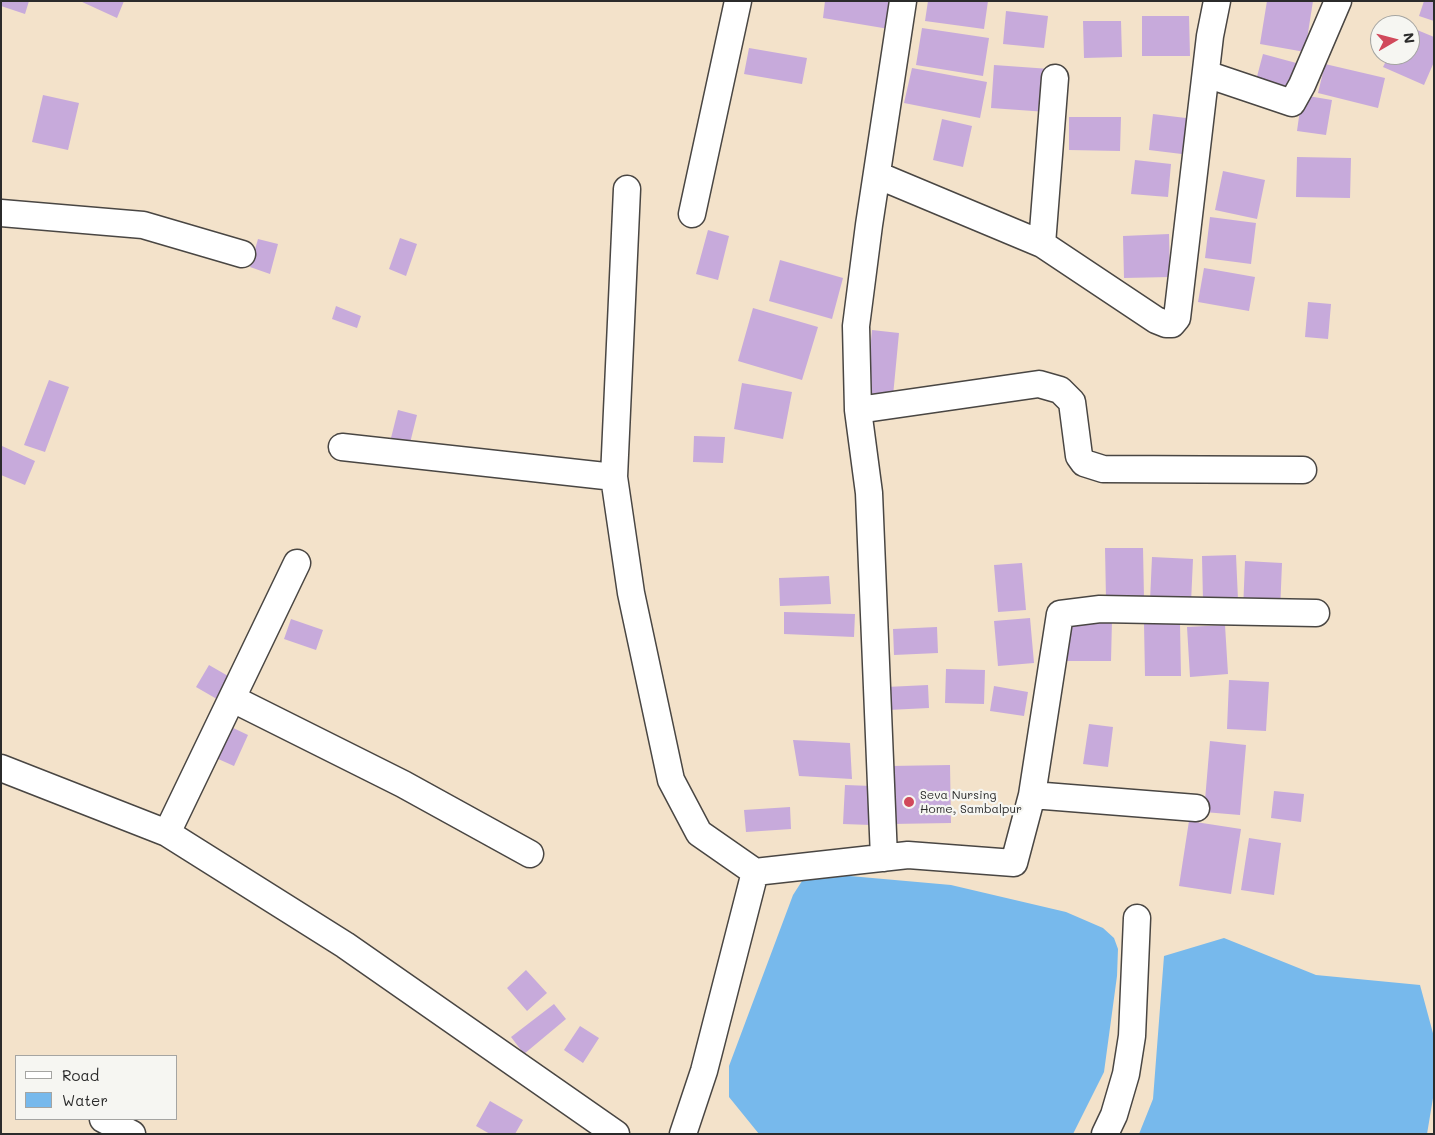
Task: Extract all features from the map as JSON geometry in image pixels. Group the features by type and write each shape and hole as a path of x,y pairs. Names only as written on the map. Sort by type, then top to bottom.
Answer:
{"street":[{"path":"692,214 738,1"},
{"path":"884,858 870,493 858,410 856,326 868,225 903,1"},
{"path":"876,181 1042,244 1156,320 1172,324 1177,318 1206,74 1217,1"},
{"path":"1206,74 1292,103 1302,85 1338,1"},
{"path":"1042,244 1055,78"},
{"path":"627,189 614,477 630,593 670,780 698,833 755,872 908,855 1014,863 1032,794 1060,614 1100,609 1316,613"},
{"path":"1,213 143,225 242,254"},
{"path":"858,410 1039,384 1060,390 1072,402 1079,456 1084,463 1103,469 1303,470"},
{"path":"342,447 614,477"},
{"path":"167,833 297,563"},
{"path":"233,699 403,784 530,854"},
{"path":"1,768 167,833 345,945 616,1134"},
{"path":"1032,794 1196,808"},
{"path":"683,1134 704,1071 755,872"},
{"path":"1105,1134 1114,1115 1126,1074 1132,1036 1137,918"},
{"path":"105,1120 132,1134"}],"water":[{"path":"816,873 951,885 1066,912 1103,928 1114,938 1118,949 1117,976 1104,1072 1073,1134 759,1134 729,1097 729,1066 793,895 802,881"},
{"path":"1224,938 1316,975 1420,985 1434,1037 1434,1092 1427,1134 1139,1134 1153,1099 1164,956"}],"building":[{"path":"1,1 29,1 25,14 1,6"},
{"path":"80,1 124,1 117,18"},
{"path":"825,1 894,1 889,29 823,18"},
{"path":"928,1 988,1 984,29 925,21"},
{"path":"1267,1 1313,1 1305,52 1260,44"},
{"path":"1424,1 1434,1 1434,21 1419,15"},
{"path":"1006,11 1048,16 1044,48 1003,44"},
{"path":"1142,16 1189,16 1190,56 1142,56"},
{"path":"1083,21 1121,21 1122,57 1084,58"},
{"path":"922,28 989,38 983,76 916,65"},
{"path":"1420,31 1434,37 1434,62 1424,85 1383,67 1384,65 1420,65"},
{"path":"749,48 807,58 802,84 744,74"},
{"path":"1263,54 1300,64 1293,93 1255,84"},
{"path":"1325,64 1385,78 1378,108 1318,93"},
{"path":"994,65 1050,69 1047,112 991,108"},
{"path":"912,68 987,82 980,118 904,103"},
{"path":"43,95 79,103 68,150 32,142"},
{"path":"1302,95 1332,100 1326,135 1297,131"},
{"path":"1153,114 1194,119 1190,155 1149,150"},
{"path":"1069,117 1121,117 1120,151 1069,150"},
{"path":"942,119 972,126 963,167 933,160"},
{"path":"1297,157 1351,158 1350,198 1296,197"},
{"path":"1135,160 1171,164 1168,197 1131,194"},
{"path":"1223,171 1265,180 1257,219 1215,210"},
{"path":"1210,217 1256,223 1251,264 1205,258"},
{"path":"708,230 729,236 718,280 696,274"},
{"path":"1169,234 1170,277 1124,278 1123,236"},
{"path":"400,238 417,244 406,276 389,269"},
{"path":"258,239 278,244 270,274 250,267"},
{"path":"780,260 843,278 832,319 769,301"},
{"path":"1204,268 1255,277 1249,311 1198,302"},
{"path":"1308,302 1331,304 1328,339 1305,337"},
{"path":"336,306 361,316 357,328 332,319"},
{"path":"753,308 818,327 802,380 738,361"},
{"path":"872,330 899,333 893,396 866,393"},
{"path":"49,380 69,387 45,452 24,445"},
{"path":"742,383 792,392 783,439 734,429"},
{"path":"398,410 417,415 409,447 390,442"},
{"path":"694,436 725,437 723,463 693,462"},
{"path":"2,446 35,461 25,485 1,475"},
{"path":"1105,548 1143,548 1144,598 1106,599"},
{"path":"1236,555 1238,600 1203,601 1202,556"},
{"path":"1152,557 1193,559 1191,603 1150,601"},
{"path":"1245,561 1282,563 1280,612 1243,611"},
{"path":"1022,563 1026,610 998,612 994,565"},
{"path":"829,576 831,604 780,606 779,578"},
{"path":"784,612 855,614 854,637 784,634"},
{"path":"1030,618 1034,663 998,666 994,621"},
{"path":"291,619 323,630 316,650 284,639"},
{"path":"1066,619 1112,620 1111,661 1065,661"},
{"path":"1180,623 1181,676 1145,676 1144,624"},
{"path":"1225,625 1228,674 1190,677 1187,627"},
{"path":"937,627 938,653 894,655 893,629"},
{"path":"209,665 235,680 222,702 196,687"},
{"path":"946,669 985,670 984,704 945,703"},
{"path":"1229,680 1269,682 1266,731 1227,729"},
{"path":"928,685 929,708 888,710 886,687"},
{"path":"994,686 1028,692 1024,716 990,711"},
{"path":"1089,724 1113,727 1108,767 1083,764"},
{"path":"229,726 248,735 234,766 216,758"},
{"path":"793,740 850,743 852,779 799,776"},
{"path":"1210,741 1246,745 1240,815 1204,812"},
{"path":"950,765 951,823 891,824 890,766"},
{"path":"845,785 872,786 871,825 843,824"},
{"path":"1274,791 1304,794 1301,822 1271,818"},
{"path":"790,807 791,829 746,832 744,810"},
{"path":"1189,821 1241,829 1231,894 1179,886"},
{"path":"1249,838 1281,843 1274,895 1241,890"},
{"path":"526,970 547,993 527,1011 507,988"},
{"path":"554,1004 566,1019 524,1054 511,1037"},
{"path":"580,1026 599,1038 583,1063 564,1050"},
{"path":"490,1101 523,1120 515,1134 490,1134 476,1126"}],"place":[{"name":"Seva Nursing Home, Sambalpur","path":"909,802"}]}
